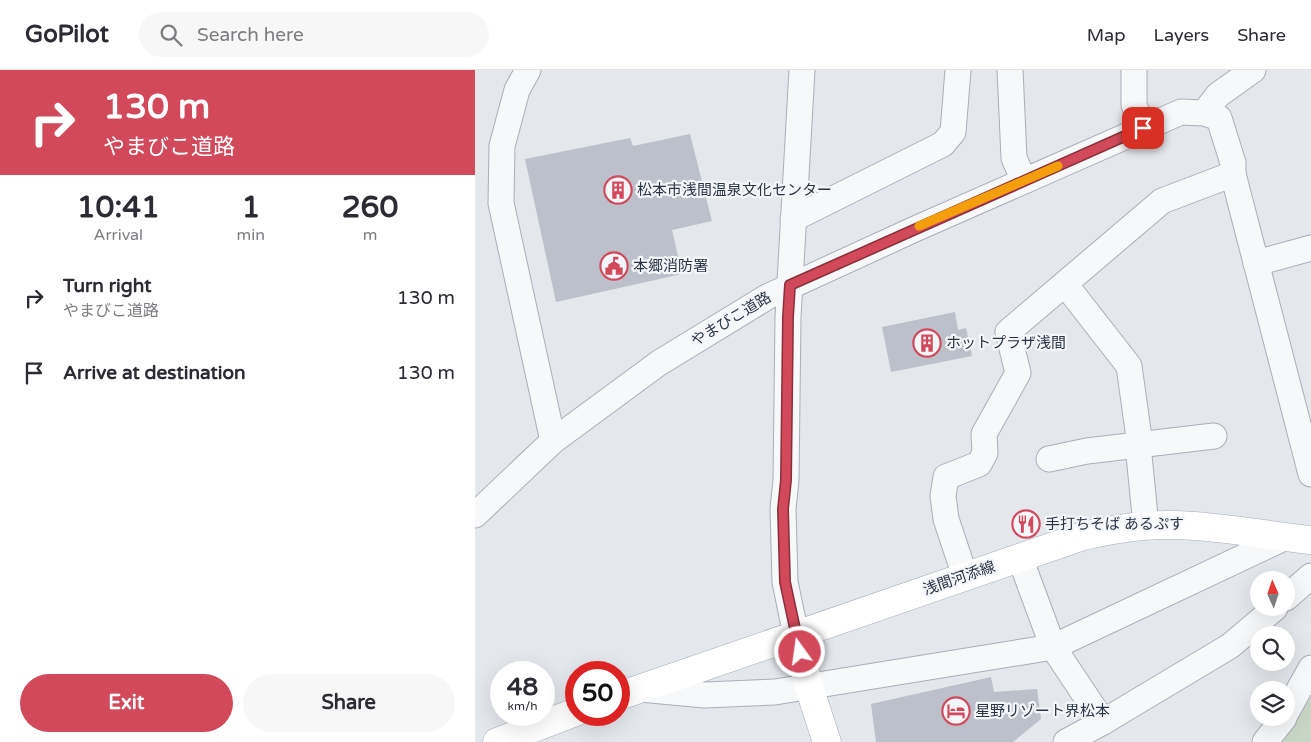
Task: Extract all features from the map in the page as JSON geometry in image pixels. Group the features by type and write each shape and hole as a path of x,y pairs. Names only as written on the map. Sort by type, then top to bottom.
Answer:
{"main road":[{"name":"浅間河添線","path":"630,693 965,576 1083,536 1112,529 1172,524 1208,526 1299,539"},
{"path":"796,635 809,688 827,742"},
{"path":"497,742 565,716"}],"street":[{"path":"528,70 517,90 502,146 501,203 553,441"},
{"path":"796,635 785,582 783,509 786,480 788,317 802,70"},
{"path":"793,219 943,144 953,132 957,70"},
{"path":"1010,70 1014,158 1024,181"},
{"path":"1134,70 1134,104 1143,128"},
{"path":"1253,70 1218,95 1203,113 1219,118 1233,163 1233,174 1311,474"},
{"name":"やまびこ道路","path":"475,515 553,441 659,363 767,297 790,285 1143,128 1181,112 1203,113"},
{"path":"965,576 946,519 943,496 946,477 979,464 985,453 984,434 1018,373 1008,332 1162,201 1233,174"},
{"path":"1256,263 1311,248"},
{"path":"1065,284 1129,366 1139,445 1146,526"},
{"path":"1049,459 1087,451 1214,436"},
{"path":"630,693 705,695 775,692 1053,647 1299,539"},
{"path":"1020,558 1053,647 1103,722"},
{"path":"1295,590 1311,576"},
{"path":"1066,742 1230,646 1266,616"},
{"path":"1295,697 1311,668"},
{"path":"1265,742 1278,726"}],"green space":[{"path":"1311,697 1311,742 1279,742 1290,726 1295,726 1295,720"}],"building":[{"name":"松本市浅間温泉文化センター","path":"690,134 712,221 672,230 682,274 556,302 525,159 630,138 633,146"},
{"name":"ホットプラザ浅間","path":"955,312 958,330 966,328 972,356 891,372 882,327"},
{"name":"星野リゾート界松本","path":"991,677 994,692 1037,689 1041,719 1013,742 876,742 871,704"}],"slow traffic":[{"path":"919,226 1058,166"}],"place":[{"name":"松本市浅間温泉文化センター","path":"618,190"},
{"name":"本郷消防署","path":"614,266"},
{"name":"ホットプラザ浅間","path":"927,343"},
{"name":"手打ちそば あるぷす","path":"1026,524"},
{"name":"星野リゾート界松本","path":"956,711"}],"route":[{"path":"800,652 785,582 783,509 786,480 790,285 1143,128"}]}
